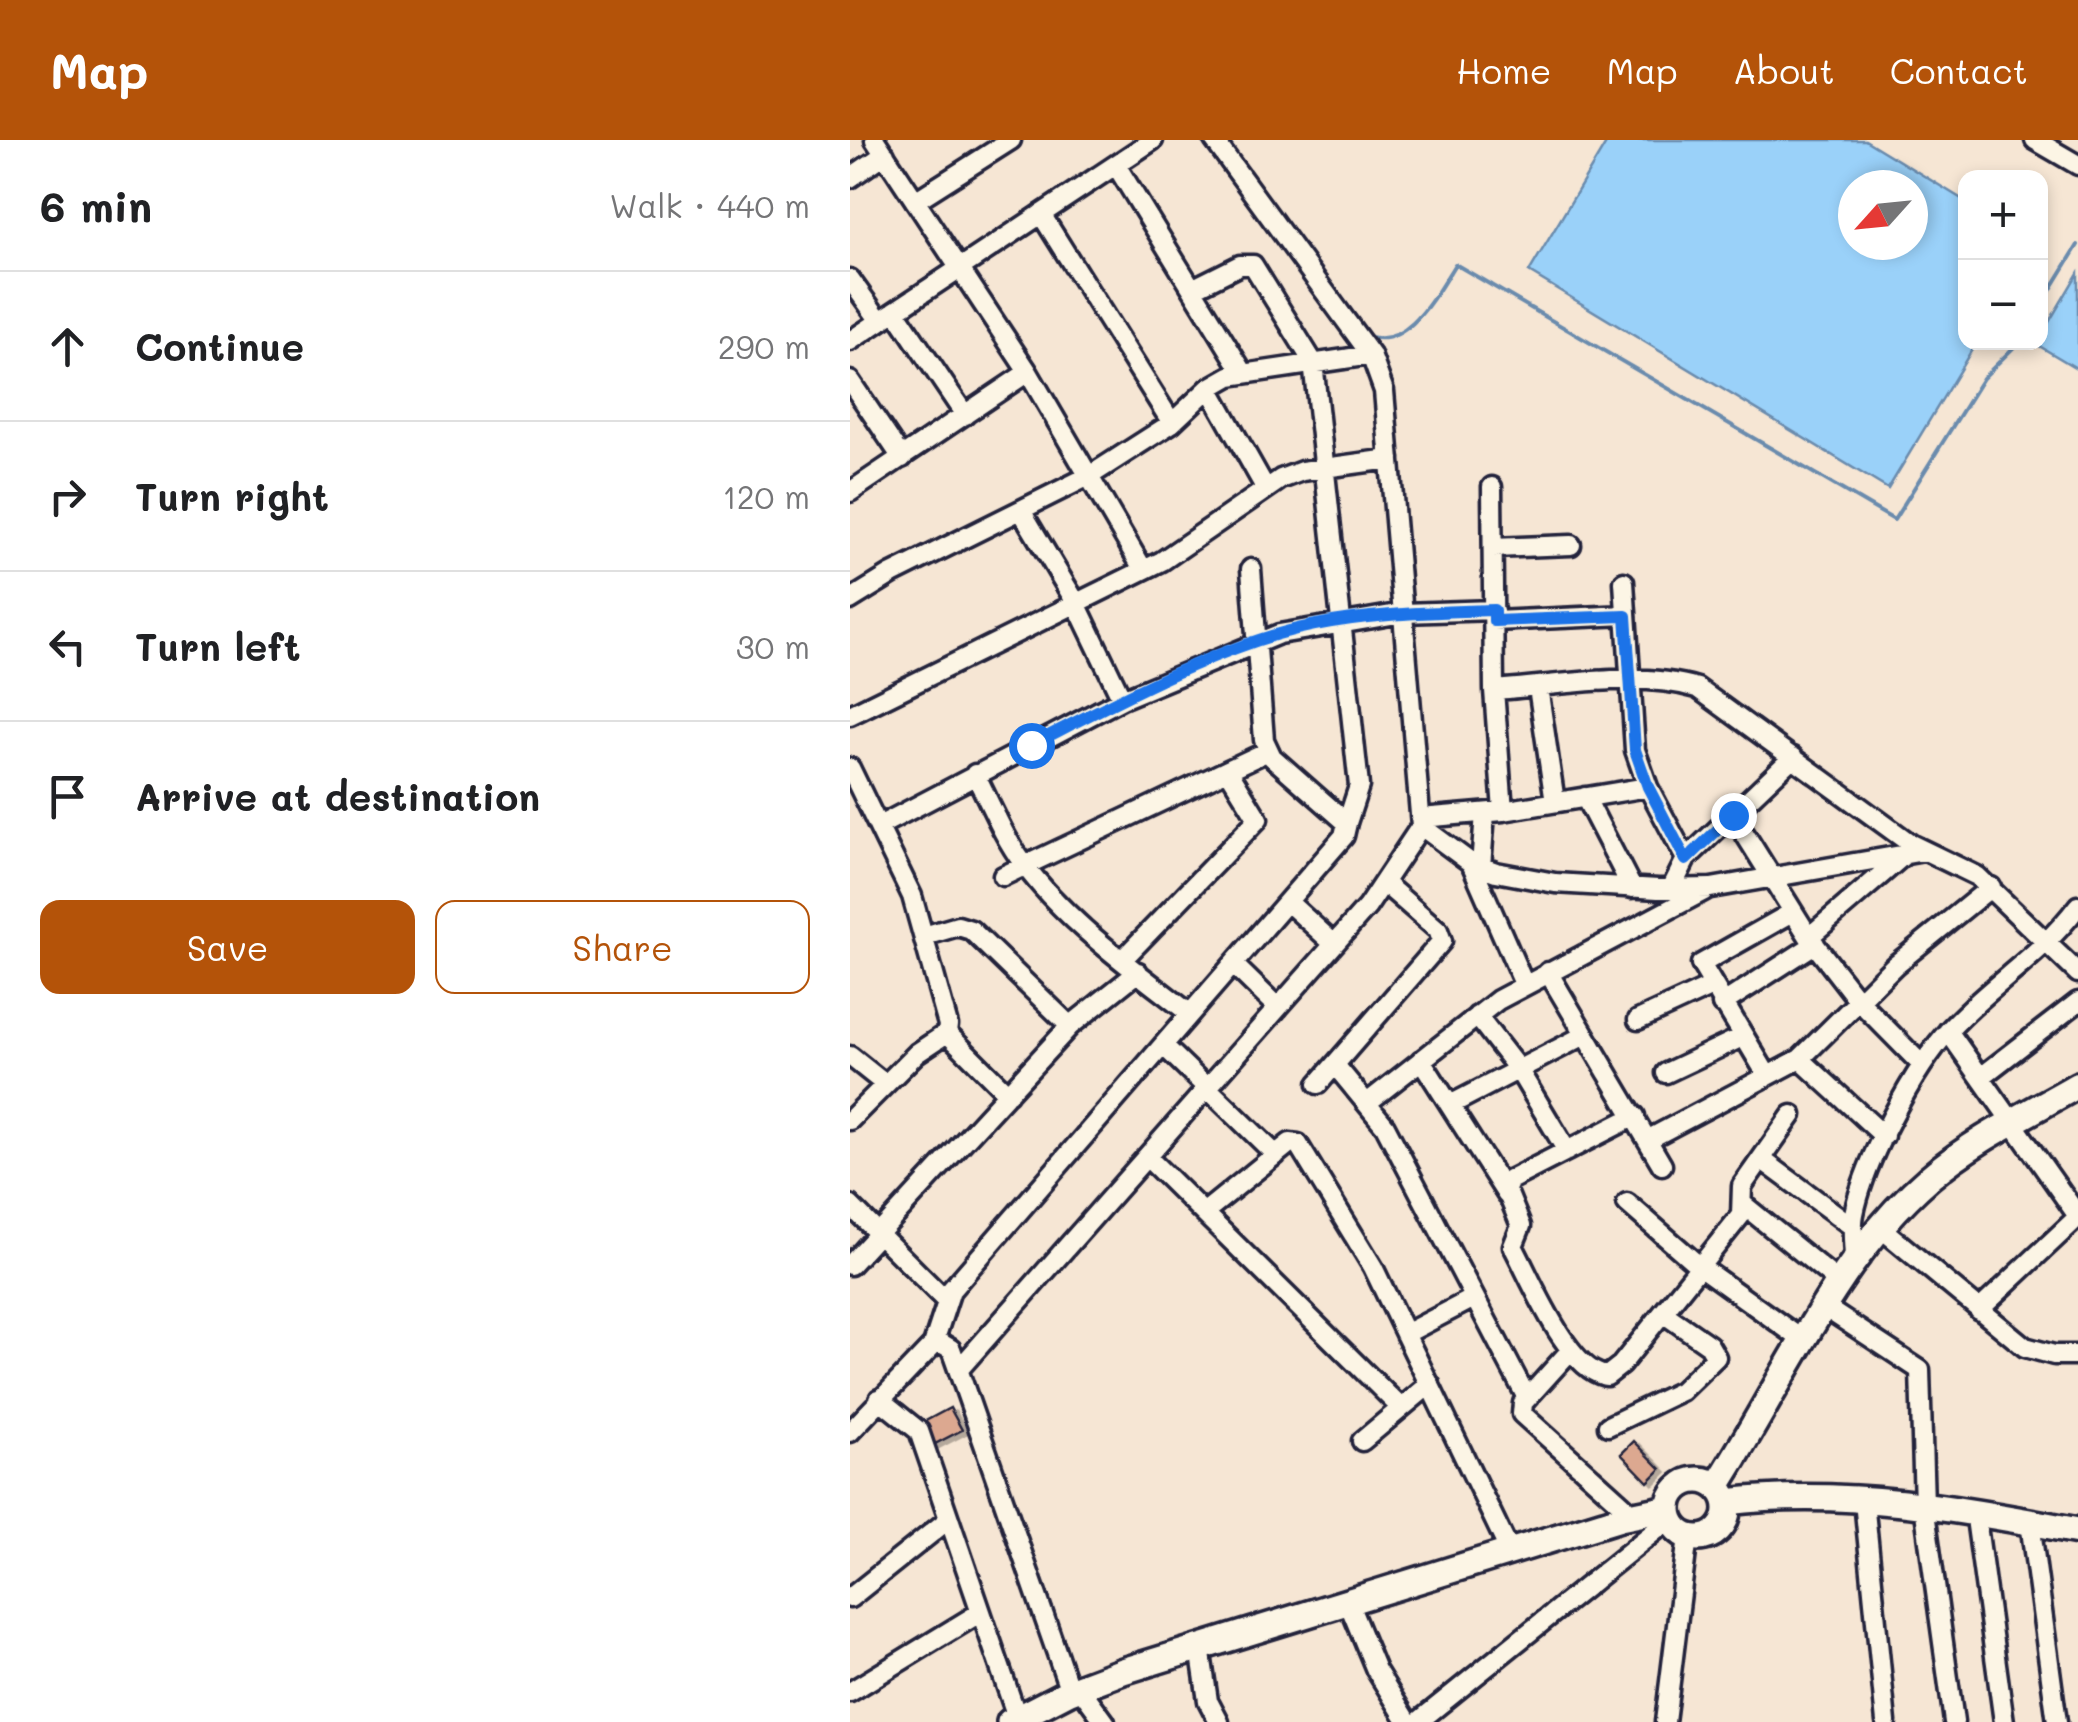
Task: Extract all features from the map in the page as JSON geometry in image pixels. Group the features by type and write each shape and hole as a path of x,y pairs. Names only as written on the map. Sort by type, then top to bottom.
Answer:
{"main road":[{"path":"1014,1719 1075,1689 1200,1647 1634,1515 1718,1531 1726,1518 1722,1494 1804,1341 1882,1229 1931,1176 2078,1085"},
{"path":"1680,1526 1678,1488 1688,1481 1722,1494 1924,1505 2078,1532"}],"street":[{"path":"915,200 1011,140"},
{"path":"850,342 1153,140"},
{"path":"960,1368 1334,944 1384,884 1421,822 1384,391 1371,356 1214,140"},
{"path":"2035,140 2060,146 2078,166"},
{"path":"850,178 880,147 1028,372 1143,569"},
{"path":"1116,164 1243,372"},
{"path":"1041,214 1172,424"},
{"path":"933,1346 945,1300 1344,836 1359,786 1313,362 1253,265 1240,265 1192,289"},
{"path":"850,279 888,316 965,415"},
{"path":"850,600 892,574 1091,475 1172,424 1209,388 1243,372 1371,356"},
{"path":"852,486 902,458 1028,372"},
{"path":"850,381 902,458"},
{"path":"1209,388 1266,489"},
{"path":"850,715 1187,546 1266,489 1302,471 1390,458"},
{"path":"1492,487 1494,812 1476,865 1524,984"},
{"path":"1022,512 1075,601 1122,699"},
{"path":"1493,548 1571,545"},
{"path":"1251,569 1268,751 1347,822"},
{"path":"1624,582 1635,750 1648,787 1686,860"},
{"path":"881,825 1122,699 1258,641 1340,621 1403,613 1626,616"},
{"path":"1494,690 1629,682 1680,683 1697,688 1924,851 1959,866 1991,887 2078,973"},
{"path":"1538,687 1555,802"},
{"path":"1002,876 1268,751"},
{"path":"1671,889 1686,860 1793,757"},
{"path":"850,768 881,825 912,896 948,1033 1008,1094"},
{"path":"850,1265 1070,1026 1101,1006 1130,966 1258,819 1228,770"},
{"path":"974,774 1025,866 1130,966 1190,1014"},
{"path":"1421,822 1648,787"},
{"path":"1586,797 1632,888"},
{"path":"1733,815 1812,941 1857,1000 1922,1066"},
{"path":"1421,822 1476,865 1555,883 1632,888 1711,888 1924,851"},
{"path":"1722,1004 1812,941 1904,855"},
{"path":"1318,1084 1442,941 1438,930 1384,884"},
{"path":"1649,1139 1800,1059 1857,1000 1991,887"},
{"path":"1367,1103 1524,984 1711,888"},
{"path":"1290,903 1334,944"},
{"path":"1745,1206 1848,1274 1860,1197 1884,1136 1922,1066 1948,1031 2049,945 2078,906"},
{"path":"1768,1075 1702,970 1704,960 1793,912"},
{"path":"924,936 958,926 971,930 1070,1026"},
{"path":"1234,965 1278,1008"},
{"path":"1548,972 1662,1165"},
{"path":"1638,1020 1712,986"},
{"path":"1981,1077 2078,1002"},
{"path":"1477,1016 1518,1069 1567,1151"},
{"path":"1948,1031 2078,1217 1979,1310"},
{"path":"850,1120 917,1053 948,1033"},
{"path":"1450,1106 1585,1035"},
{"path":"1666,1072 1742,1037"},
{"path":"1163,1045 1276,1155"},
{"path":"850,1056 886,1084"},
{"path":"1800,1059 1884,1136"},
{"path":"1421,1060 1507,1196 1520,1226 1513,1246 1570,1351 1598,1375 1607,1376 1663,1313 1745,1206 1742,1186 1792,1116"},
{"path":"1335,1065 1385,1126 1527,1398"},
{"path":"1507,1196 1510,1180 1636,1116"},
{"path":"1206,1211 1294,1142 1302,1148 1373,1267 1510,1552"},
{"path":"1147,1157 1206,1211 1401,1408"},
{"path":"1761,1159 1854,1228"},
{"path":"1627,1203 1698,1266 1804,1341"},
{"path":"850,1206 945,1300"},
{"path":"1882,1229 2024,1347 2054,1355 2078,1354"},
{"path":"1406,1334 1472,1298"},
{"path":"1826,1308 1920,1370 1924,1505 1954,1722"},
{"path":"1608,1426 1682,1391 1716,1358 1709,1345 1663,1313"},
{"path":"850,1432 933,1346 941,1343 951,1350 1075,1689 1105,1722"},
{"path":"1570,1351 1521,1409 1528,1420 1634,1515"},
{"path":"1362,1441 1430,1384"},
{"path":"879,1399 918,1431 1014,1719"},
{"path":"1864,1501 1886,1722"},
{"path":"1974,1511 2004,1722"},
{"path":"850,1598 949,1519"},
{"path":"2030,1522 2056,1722"},
{"path":"1418,1722 1680,1526"},
{"path":"1434,1722 1680,1526"},
{"path":"1665,1722 1680,1526"},
{"path":"1676,1722 1680,1526"},
{"path":"1348,1602 1376,1670 1408,1722"},
{"path":"850,1692 981,1612"},
{"path":"1200,1647 1208,1701 1220,1722"}],"water":[{"path":"1608,140 1865,140 1914,170 1838,170 1838,260 1928,260 1928,178 1958,197 1958,350 1972,350 1888,489 1529,272"},
{"path":"2078,273 2078,369 2046,350 2048,324"}],"building":[{"path":"950,1408 962,1430 929,1447 918,1425"},
{"path":"1634,1441 1661,1469 1648,1482 1621,1454"}],"waterway":[{"path":"1239,160 1343,301"},
{"path":"2048,294 2078,245"},
{"path":"1364,334 1379,338 1406,329 1429,305 1455,264 1894,520 1983,378 2011,350"}],"route":[{"path":"1031,745 1122,699 1258,641 1298,629 1403,613 1494,610 1494,621 1626,616 1628,703 1635,750 1648,787 1686,860 1733,815"}]}
